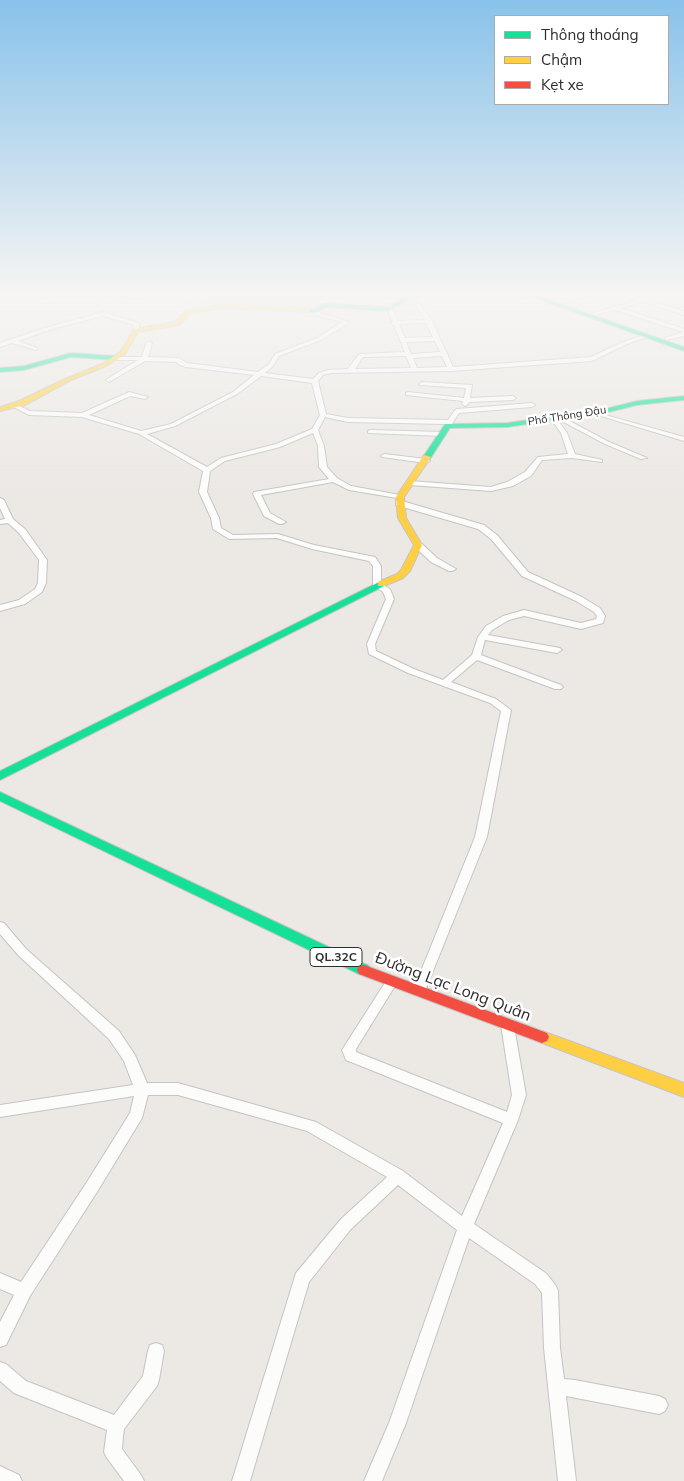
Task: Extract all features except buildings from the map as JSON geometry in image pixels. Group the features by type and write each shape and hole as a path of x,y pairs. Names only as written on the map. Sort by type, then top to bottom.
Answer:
{"main road":[{"path":"0,370 24,368 49,361"},
{"path":"0,409 87,373 110,361"},
{"name":"Phố Thông Đậu","path":"447,427 500,426 593,412 637,403 684,398"},
{"path":"0,776 402,574 418,545 402,518 399,500 426,462 447,427"},
{"name":"Đường Lạc Long Quân","path":"0,796 82,833 303,942 392,981 684,1090"}],"street":[{"path":"109,380 140,361"},
{"path":"180,361 184,365 315,382"},
{"path":"141,434 169,427 235,393 274,361"},
{"path":"350,371 357,361"},
{"path":"412,361 422,384 424,396"},
{"path":"446,361 457,386"},
{"path":"419,991 481,837 506,714 505,708 500,704 446,682 411,671 372,652 371,644 390,599 387,591 377,585 377,564 370,558 312,548 278,536 232,537 217,529 215,518 203,492 207,470 222,458 278,446 315,430 322,415 315,382 321,374 326,372 450,369 562,361"},
{"path":"422,384 470,386 468,400 461,411"},
{"path":"83,415 129,394 145,397"},
{"path":"408,394 468,400 513,398"},
{"path":"13,405 29,413 83,415 141,434 207,470"},
{"path":"447,427 455,412 532,405"},
{"path":"593,412 684,439"},
{"path":"322,415 348,420 447,427"},
{"path":"557,418 572,456"},
{"path":"557,418 607,443 643,458"},
{"path":"370,432 447,427"},
{"path":"315,430 321,446 323,467 334,480 354,490 399,500 481,527 494,537 525,574 578,599 597,610 601,616 600,621 596,623 574,626 544,616 519,614 493,624 482,637 476,656 446,682"},
{"path":"384,456 426,462"},
{"path":"410,483 491,490 510,484 528,474 540,458 572,456 600,461"},
{"path":"282,522 267,514 257,494 334,480"},
{"path":"0,500 10,520 22,531 43,560 42,584 39,590 28,599 0,608"},
{"path":"0,522 10,520"},
{"path":"418,545 434,560 452,569"},
{"path":"482,637 557,650"},
{"path":"476,656 558,687"},
{"path":"0,926 22,952 114,1035 130,1059 142,1089 137,1114 24,1291 0,1339"},
{"path":"392,981 350,1046 351,1056 511,1120"},
{"path":"373,1481 397,1423 464,1227 511,1120 518,1092 508,1025"},
{"path":"0,1111 142,1089 178,1089 311,1126 398,1176 464,1227 541,1279 550,1291 557,1387 567,1481"},
{"path":"241,1481 302,1278 346,1224 398,1176"},
{"path":"0,1280 24,1291"},
{"path":"135,1481 113,1452 118,1425 151,1380 156,1351"},
{"path":"0,1370 20,1387 118,1425"},
{"path":"557,1387 575,1388 659,1405"},
{"path":"0,1475 13,1481"}],"traffic: fast":[{"path":"0,370 24,368 49,361"},
{"path":"427,457 448,426 507,425 605,411 637,403 684,398"},
{"path":"0,776 381,584"},
{"path":"0,796 364,970"}],"traffic: slow":[{"path":"0,409 22,403 110,361"},
{"path":"381,584 400,576 405,571 418,545 402,518 400,497 427,457"},
{"path":"542,1037 684,1090"}],"traffic: jam":[{"path":"364,970 542,1037"}]}
